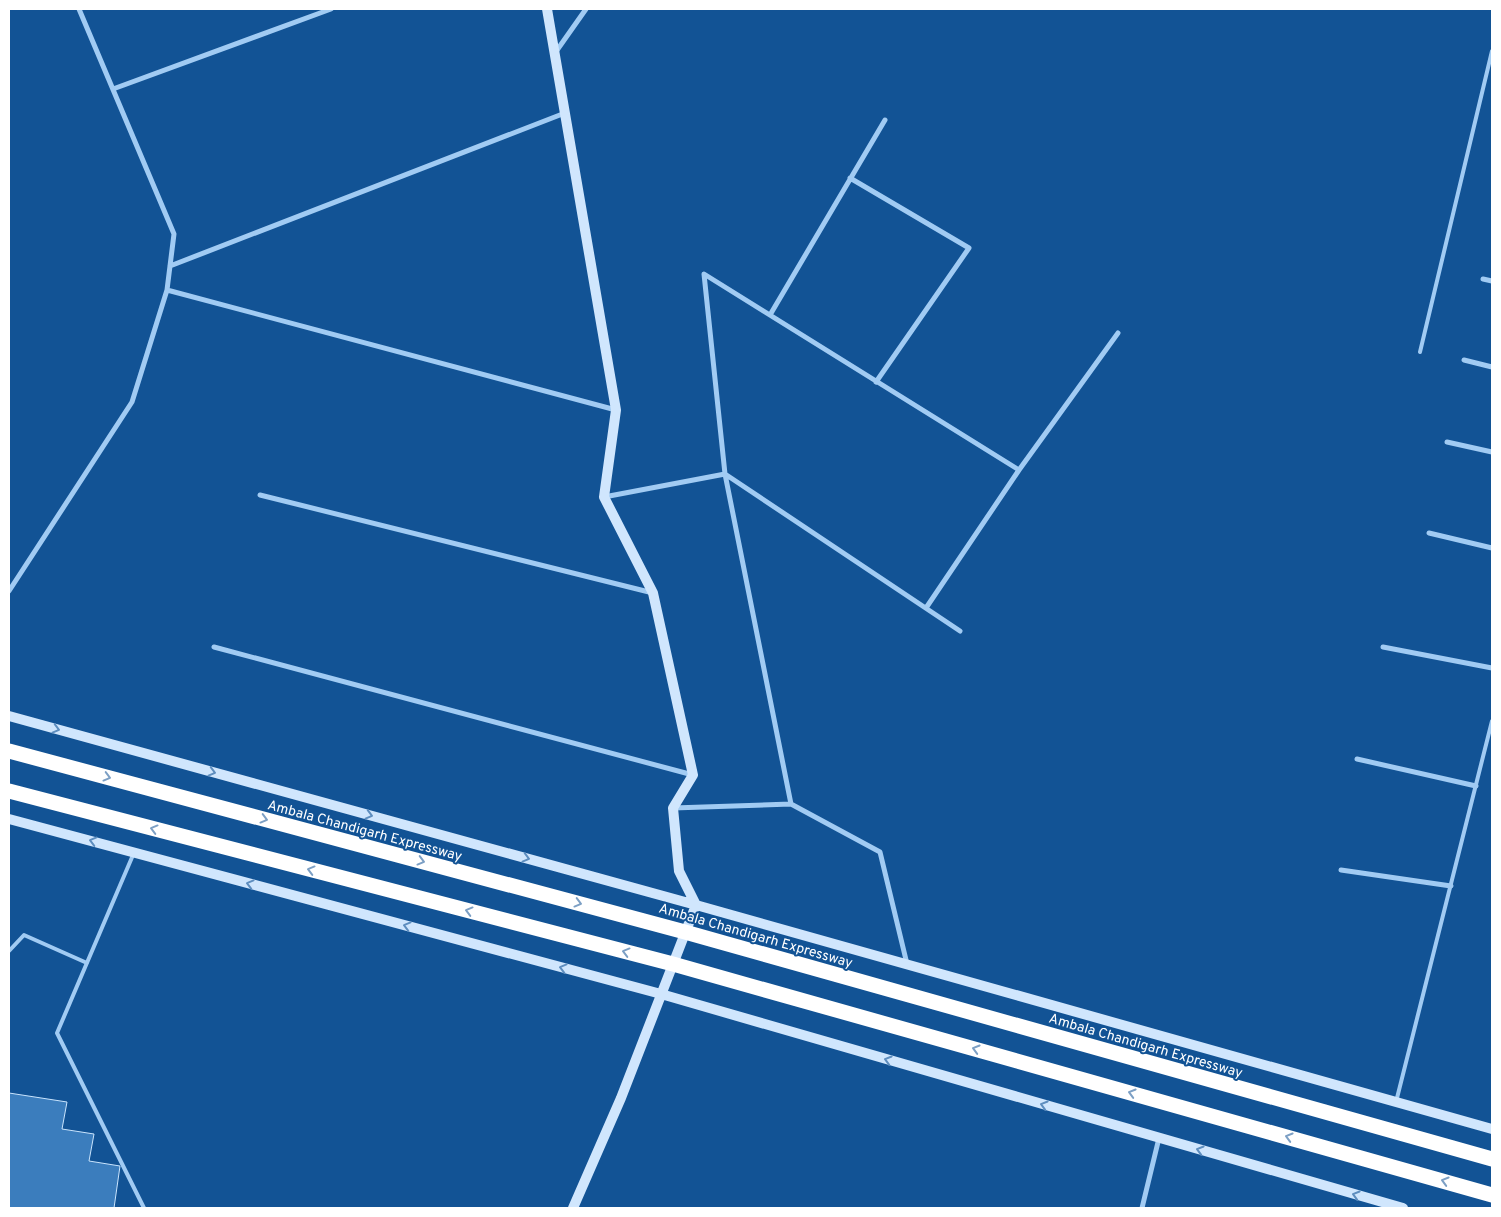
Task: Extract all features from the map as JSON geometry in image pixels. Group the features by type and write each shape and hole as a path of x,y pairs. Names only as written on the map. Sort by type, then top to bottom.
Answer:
{"highway":[{"name":"Ambala Chandigarh Expressway","path":"9,751 685,932 1492,1159"},
{"path":"9,791 673,964 1492,1195"}],"street":[{"path":"9,591 132,402 167,290 174,234 79,9"},
{"path":"112,90 331,9"},
{"path":"547,9 616,410 604,497 653,593 693,775 673,808 679,871 696,904 621,1098 573,1208"},
{"path":"555,53 586,9"},
{"path":"170,266 565,113"},
{"path":"770,315 885,120"},
{"path":"850,178 969,248 876,382"},
{"path":"791,804 725,474 704,274 1019,470"},
{"path":"1483,279 1492,281"},
{"path":"167,290 616,410"},
{"path":"926,608 1019,470 1118,333"},
{"path":"1464,360 1492,367"},
{"path":"1447,442 1492,452"},
{"path":"604,497 725,474 960,630"},
{"path":"260,495 653,593"},
{"path":"1429,533 1492,548"},
{"path":"214,646 693,775"},
{"path":"1383,647 1492,668"},
{"path":"9,716 696,904 1492,1129"},
{"path":"1357,759 1476,786"},
{"path":"673,808 791,804 880,852 907,964"},
{"path":"9,819 661,994 1403,1208"},
{"path":"1342,870 1451,886"},
{"path":"1142,1208 1159,1138"}],"lane":[{"path":"1420,352 1492,51"},
{"path":"1396,1102 1492,721"},
{"path":"134,852 57,1033 144,1208"},
{"path":"9,951 24,935 87,963"}],"building":[{"path":"9,1093 67,1102 62,1129 94,1134 89,1161 120,1166 114,1208 9,1208"}]}
